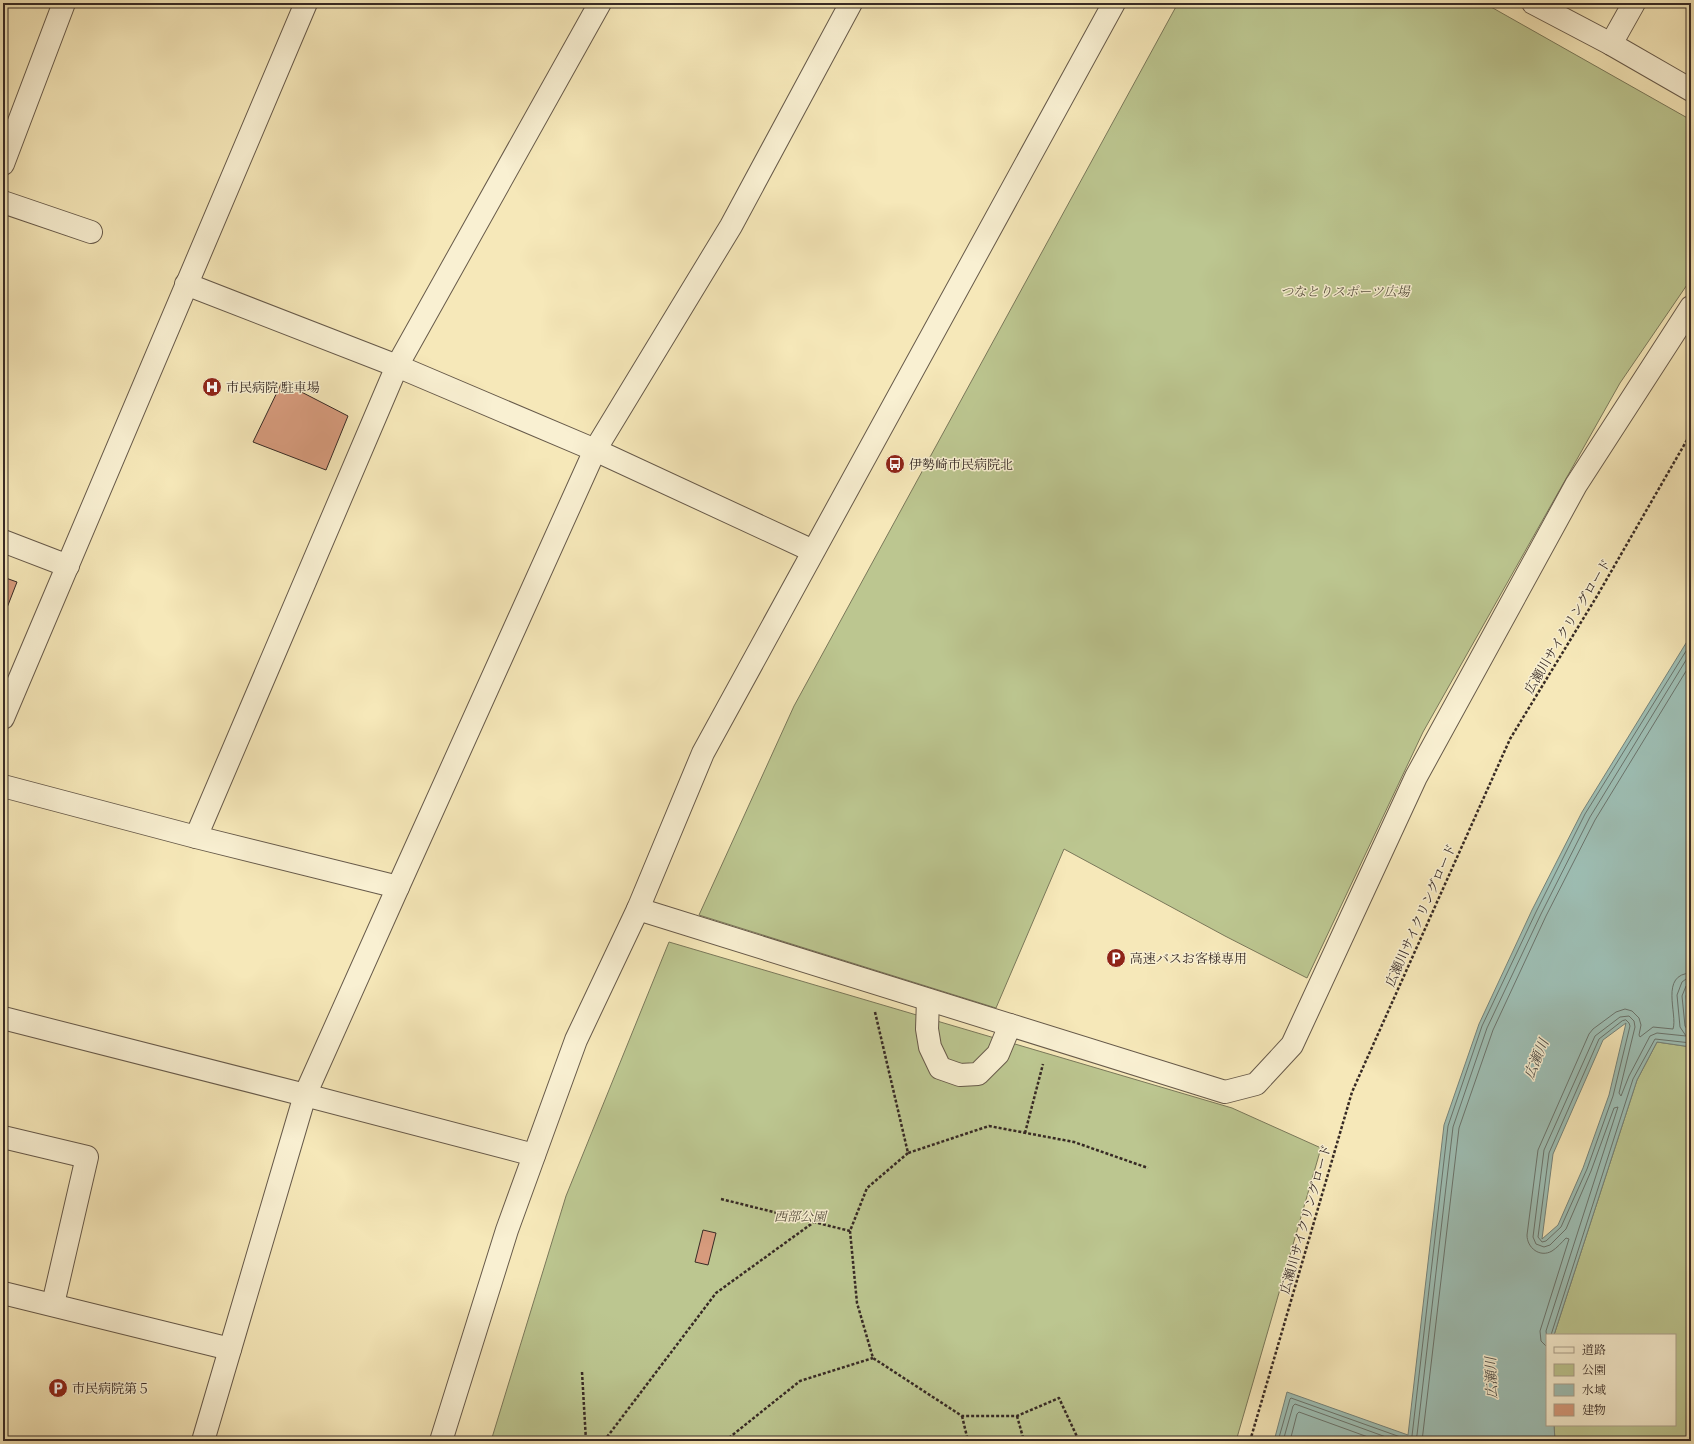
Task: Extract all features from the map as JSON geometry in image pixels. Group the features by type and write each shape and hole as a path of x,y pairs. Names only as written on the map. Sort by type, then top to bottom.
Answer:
{"street":[{"path":"3,164 64,3"},
{"path":"3,718 306,3"},
{"path":"196,837 397,366 600,3"},
{"path":"203,1441 305,1095 398,887 595,450 731,226 851,3"},
{"path":"441,1441 485,1298 534,1155 576,1040 638,909 703,753 1114,3"},
{"path":"1533,3 1611,44 1691,90"},
{"path":"1611,44 1634,3"},
{"path":"3,202 92,232"},
{"path":"186,284 397,366 595,450 813,552"},
{"path":"638,909 1225,1092 1256,1084 1292,1045 1416,777 1576,485 1691,307"},
{"path":"3,541 68,566"},
{"path":"3,786 196,837 398,887"},
{"path":"928,1000 927,1029 930,1047 940,1068 960,1075 978,1074 998,1054 1010,1025"},
{"path":"3,1018 534,1155"},
{"path":"3,1137 87,1157 53,1304"},
{"path":"5,1297 53,1304 230,1348"}],"path":[{"name":"広瀬川サイクリングロード","path":"1250,1441 1352,1092 1510,740 1597,596 1691,433"},
{"path":"874,1010 908,1153"},
{"path":"1025,1133 1044,1061"},
{"path":"1079,1441 1059,1398 1017,1416 962,1416 873,1358 857,1303 850,1231 868,1188 908,1153 989,1126 1074,1142 1148,1168"},
{"path":"721,1199 850,1231"},
{"path":"604,1441 716,1293 814,1222"},
{"path":"725,1441 800,1381 873,1358"},
{"path":"582,1372 586,1441"},
{"path":"962,1416 968,1441"},
{"path":"1017,1416 1024,1441"}],"green space":[{"name":"つなとりスポーツ広場","path":"1178,3 1484,3 1691,120 1691,279 1620,383 1423,732 1307,978 1225,936 1064,849 996,1008 699,915 794,706"},
{"name":"西部公園","path":"669,942 1232,1108 1321,1148 1236,1441 491,1441 566,1196"},
{"path":"1657,1042 1691,1047 1691,1441 1555,1441 1554,1426 1676,1426 1676,1334 1554,1334 1637,1080"}],"water":[{"name":"広瀬川","path":"1691,635 1691,984 1686,996 1691,1047 1657,1042 1637,1080 1554,1334 1546,1334 1546,1426 1554,1426 1555,1441 1274,1441 1287,1392 1408,1435 1444,1125 1479,1024 1532,910 1582,812","holes":["1626,1023 1609,1095 1583,1168 1558,1225 1542,1239 1553,1154 1603,1040"]}],"building":[{"path":"282,382 348,416 326,470 253,442"},
{"path":"3,577 17,582 3,618"},
{"path":"703,1230 716,1233 708,1265 695,1262"}],"place":[{"name":"市民病院 駐車場","path":"212,387"},
{"name":"伊勢崎市民病院北","path":"895,464"},
{"name":"高速バスお客様専用","path":"1116,958"},
{"name":"市民病院第５","path":"58,1388"}]}
